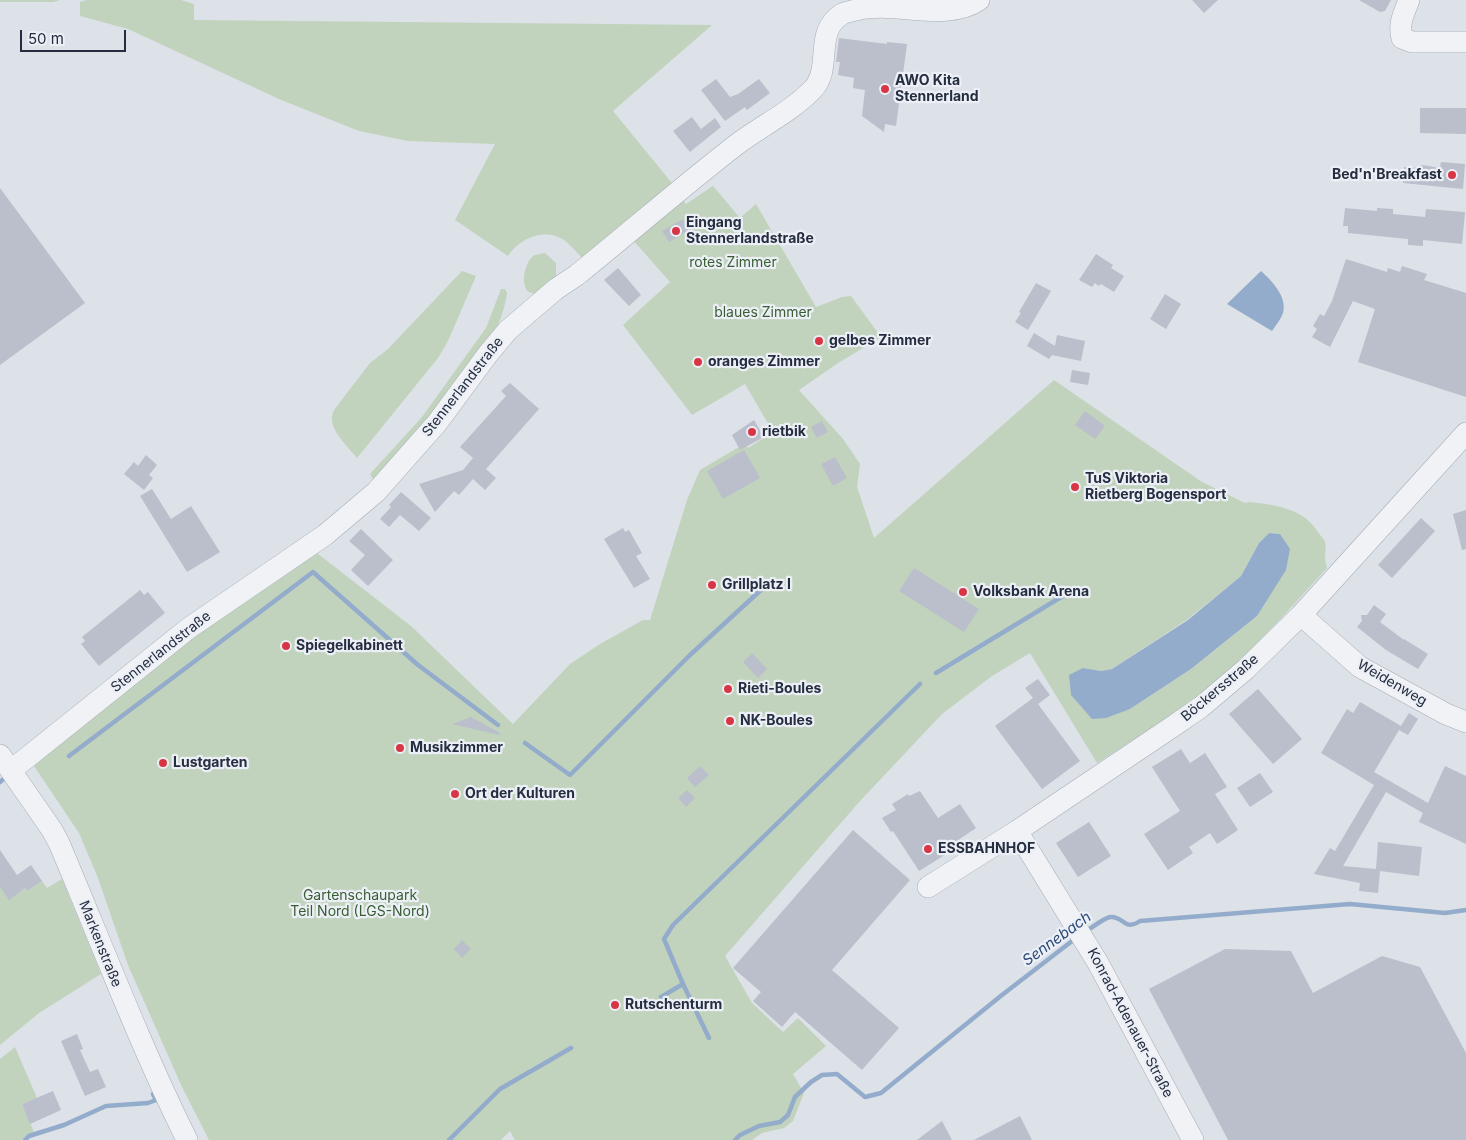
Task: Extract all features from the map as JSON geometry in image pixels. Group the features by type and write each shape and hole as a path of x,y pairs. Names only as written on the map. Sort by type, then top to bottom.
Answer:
{"street":[{"name":"Stennerlandstraße","path":"5,761 19,764 189,628 325,534 376,492 437,423 508,330 556,288 577,275 737,145 801,101 815,87 821,73 826,32 831,23 844,13 865,4 937,10 959,9 974,4 979,0"},
{"path":"1409,0 1401,21 1400,30 1402,38 1412,42 1466,42"},
{"name":"Böckersstraße","path":"928,887 1017,831 1201,706 1246,670 1301,615 1466,433"},
{"name":"Weidenweg","path":"1301,615 1360,667 1446,714 1466,722"},
{"name":"Markenstraße","path":"5,761 59,843 136,1032 187,1140"},
{"name":"Konrad-Adenauer-Straße","path":"1017,831 1098,963 1192,1140"}],"green space":[{"path":"0,0 60,0 53,2 0,2"},
{"path":"87,0 181,0 194,4 194,20 712,25 613,111 676,188 584,260 564,240 548,235 540,235 525,240 508,256 455,220 495,144 408,141 359,131 279,99 128,29 80,16 80,2"},
{"name":"Gartenschaupark Teil Nord (LGS-Nord)","path":"713,186 740,218 756,204 816,307 842,297 851,296 881,337 838,363 799,390 843,439 860,464 857,487 874,538 1054,380 1202,482 1245,503 1279,506 1305,518 1312,524 1324,541 1327,568 1282,618 1218,679 1168,717 1097,763 1030,653 992,676 942,714 860,801 725,956 752,1003 783,1032 798,1018 826,1046 793,1074 804,1093 793,1121 784,1128 762,1133 752,1140 515,1140 510,1131 501,1140 209,1140 182,1087 128,965 98,878 79,833 34,766 151,667 313,550 411,626 513,724 570,664 600,644 643,620 650,620 687,500 700,470 744,444 748,448 773,432 745,384 692,415 623,325 670,282 632,239 681,198 686,204","holes":["1269,533 1280,534 1257,616 1191,669 1130,709 1083,668 1101,671 1112,669 1188,619 1241,576 1259,543"]},
{"path":"545,253 556,263 556,277 536,293 530,293 527,290 524,279 527,266 533,256"},
{"path":"462,271 476,276 448,341 438,358 357,458 338,436 332,423 334,410 370,363 388,349"},
{"path":"501,289 505,289 507,293 503,310 498,326 482,354 377,479 372,478 370,474 422,417 486,328"},
{"path":"62,879 101,974 39,1013 0,1045 0,887 9,899 25,888 27,891 42,881 47,888"},
{"path":"15,1047 37,1098 22,1104 34,1132 28,1134 22,1140 0,1140 0,1059"}],"water":[{"path":"1261,271 1278,289 1283,301 1283,313 1272,331 1227,304"},
{"path":"1269,533 1280,534 1290,549 1286,570 1257,616 1191,669 1130,709 1106,718 1092,719 1071,695 1069,675 1083,668 1101,671 1112,669 1188,620 1241,576 1259,543"}],"building":[{"path":"1192,0 1218,0 1204,13"},
{"path":"1359,0 1391,0 1385,11 1380,12"},
{"path":"839,38 887,44 887,42 907,44 896,126 885,124 884,132 862,116 865,90 853,88 854,78 838,75 840,62 836,62"},
{"path":"716,79 730,97 738,94 759,79 770,93 747,110 745,107 725,121 701,90"},
{"path":"1420,108 1466,108 1466,134 1420,133"},
{"path":"692,117 701,129 715,118 721,127 690,152 673,131"},
{"path":"1441,162 1465,164 1463,189 1403,183 1404,167 1413,168 1423,165 1440,168"},
{"path":"0,188 85,303 0,365"},
{"path":"1345,208 1377,211 1377,208 1393,209 1393,214 1425,217 1426,209 1465,212 1462,244 1423,240 1423,246 1408,245 1408,239 1348,233 1348,226 1343,226"},
{"name":"Eingang Stennerlandstraße","path":"683,219 689,230 669,242 662,231"},
{"path":"1096,254 1113,265 1111,268 1124,276 1114,292 1101,284 1099,286 1095,283 1092,287 1079,280"},
{"path":"1346,259 1387,272 1388,268 1400,272 1402,266 1427,274 1424,280 1466,293 1466,397 1358,362 1375,309 1353,301 1330,347 1312,337 1317,329 1313,326 1320,314 1324,316 1332,301"},
{"path":"618,268 641,295 629,306 604,280"},
{"path":"1036,283 1051,291 1028,330 1015,322"},
{"path":"1165,294 1181,304 1166,329 1150,319"},
{"path":"1034,333 1055,346 1057,335 1085,341 1081,361 1052,355 1049,359 1027,346"},
{"path":"1072,370 1090,373 1088,385 1070,382"},
{"path":"510,383 539,409 486,469 496,478 485,490 473,479 459,495 454,491 435,512 419,484 463,470 473,458 460,447 506,396 501,391"},
{"path":"1085,411 1105,426 1095,439 1075,425"},
{"name":"rietbik","path":"754,420 764,437 740,450 732,435"},
{"path":"822,421 828,432 817,438 811,427"},
{"path":"744,450 760,478 723,499 707,471"},
{"path":"146,455 157,465 149,475 153,478 144,490 124,474 134,462 138,466"},
{"path":"835,457 847,478 833,486 821,464"},
{"path":"152,489 171,519 191,506 220,552 187,572 140,496"},
{"path":"401,492 431,518 419,531 400,515 389,527 380,519"},
{"path":"1466,510 1466,549 1462,550 1453,514"},
{"path":"1421,518 1435,531 1392,578 1378,565"},
{"path":"623,528 625,532 629,530 642,553 636,556 650,579 634,588 604,539"},
{"path":"361,529 393,560 368,586 351,570 365,555 349,541"},
{"path":"914,568 979,609 964,632 899,591"},
{"path":"140,590 144,595 148,592 165,613 99,666 81,644 85,641 82,637"},
{"path":"1374,605 1386,614 1380,622 1404,640 1428,654 1418,669 1386,650 1357,627 1362,621 1361,615 1367,615"},
{"path":"752,653 767,669 758,678 743,662"},
{"path":"1038,679 1050,695 1038,704 1080,761 1042,789 995,726 1033,698 1025,688"},
{"path":"1258,689 1302,739 1273,764 1229,714"},
{"path":"1360,702 1401,726 1409,713 1418,719 1408,735 1399,730 1374,772 1428,803 1445,766 1466,776 1466,844 1419,822 1423,813 1386,792 1343,866 1376,869 1378,842 1422,847 1419,876 1380,871 1378,893 1359,891 1360,883 1314,874 1330,848 1335,851 1374,785 1321,753 1347,709 1353,713"},
{"path":"471,717 500,733 499,735 452,724"},
{"path":"1181,749 1190,763 1205,753 1227,787 1215,794 1238,830 1217,844 1210,833 1189,847 1193,853 1168,870 1144,834 1180,811 1152,767"},
{"path":"700,766 709,775 695,787 687,778"},
{"path":"1260,773 1273,792 1250,807 1237,788"},
{"path":"687,790 695,798 686,807 678,798"},
{"path":"920,791 938,818 960,804 976,828 945,849 948,853 919,871 893,831 891,832 882,818 896,810 892,804 908,794 909,796"},
{"path":"1089,822 1111,856 1078,877 1056,843"},
{"path":"853,830 910,880 832,970 899,1028 862,1070 795,1012 782,1027 753,1001 761,992 733,968"},
{"path":"0,850 17,875 31,865 42,881 27,891 25,888 9,900 0,887"},
{"path":"462,940 471,949 462,958 454,949"},
{"path":"1225,949 1291,951 1313,993 1382,956 1420,967 1466,1053 1466,1140 1228,1140 1149,989"},
{"path":"77,1034 83,1049 80,1050 90,1072 98,1069 106,1087 85,1096 61,1041"},
{"path":"53,1091 61,1110 30,1124 22,1104"},
{"path":"1020,1116 1032,1140 974,1140"},
{"path":"942,1121 952,1140 917,1140"}],"waterway":[{"path":"69,756 313,572 418,665 498,725"},
{"path":"936,673 1076,588"},
{"path":"525,743 570,775 690,655 761,590"},
{"path":"661,997 683,984 664,939 673,925 920,684"},
{"path":"0,782 5,778"},
{"name":"Sennebach","path":"1085,932 1110,917 1118,918 1130,925 1140,921 1350,904 1445,913 1466,910"},
{"name":"Sennebach","path":"735,1140 740,1135 759,1126 780,1122 788,1115 795,1097 811,1082 822,1075 837,1074 865,1097 881,1093 1076,938"},
{"path":"683,984 709,1038"},
{"path":"449,1140 500,1089 571,1048"},
{"path":"25,1140 29,1136 64,1125 106,1106 148,1103 156,1100 153,1094"}],"place":[{"name":"AWO Kita Stennerland","path":"885,89"},
{"name":"Bed'n'Breakfast","path":"1452,175"},
{"name":"Eingang Stennerlandstraße","path":"676,231"},
{"name":"gelbes Zimmer","path":"819,341"},
{"name":"oranges Zimmer","path":"698,362"},
{"name":"rietbik","path":"752,432"},
{"name":"TuS Viktoria Rietberg Bogensport","path":"1075,487"},
{"name":"Grillplatz I","path":"712,585"},
{"name":"Volksbank Arena","path":"963,592"},
{"name":"Spiegelkabinett","path":"286,646"},
{"name":"Rieti-Boules","path":"728,689"},
{"name":"NK-Boules","path":"730,721"},
{"name":"Musikzimmer","path":"400,748"},
{"name":"Lustgarten","path":"163,763"},
{"name":"Ort der Kulturen","path":"455,794"},
{"name":"ESSBAHNHOF","path":"928,849"},
{"name":"Rutschenturm","path":"615,1005"}],"park label":[{"name":"rotes Zimmer","path":"733,263"},
{"name":"blaues Zimmer","path":"763,313"}]}
